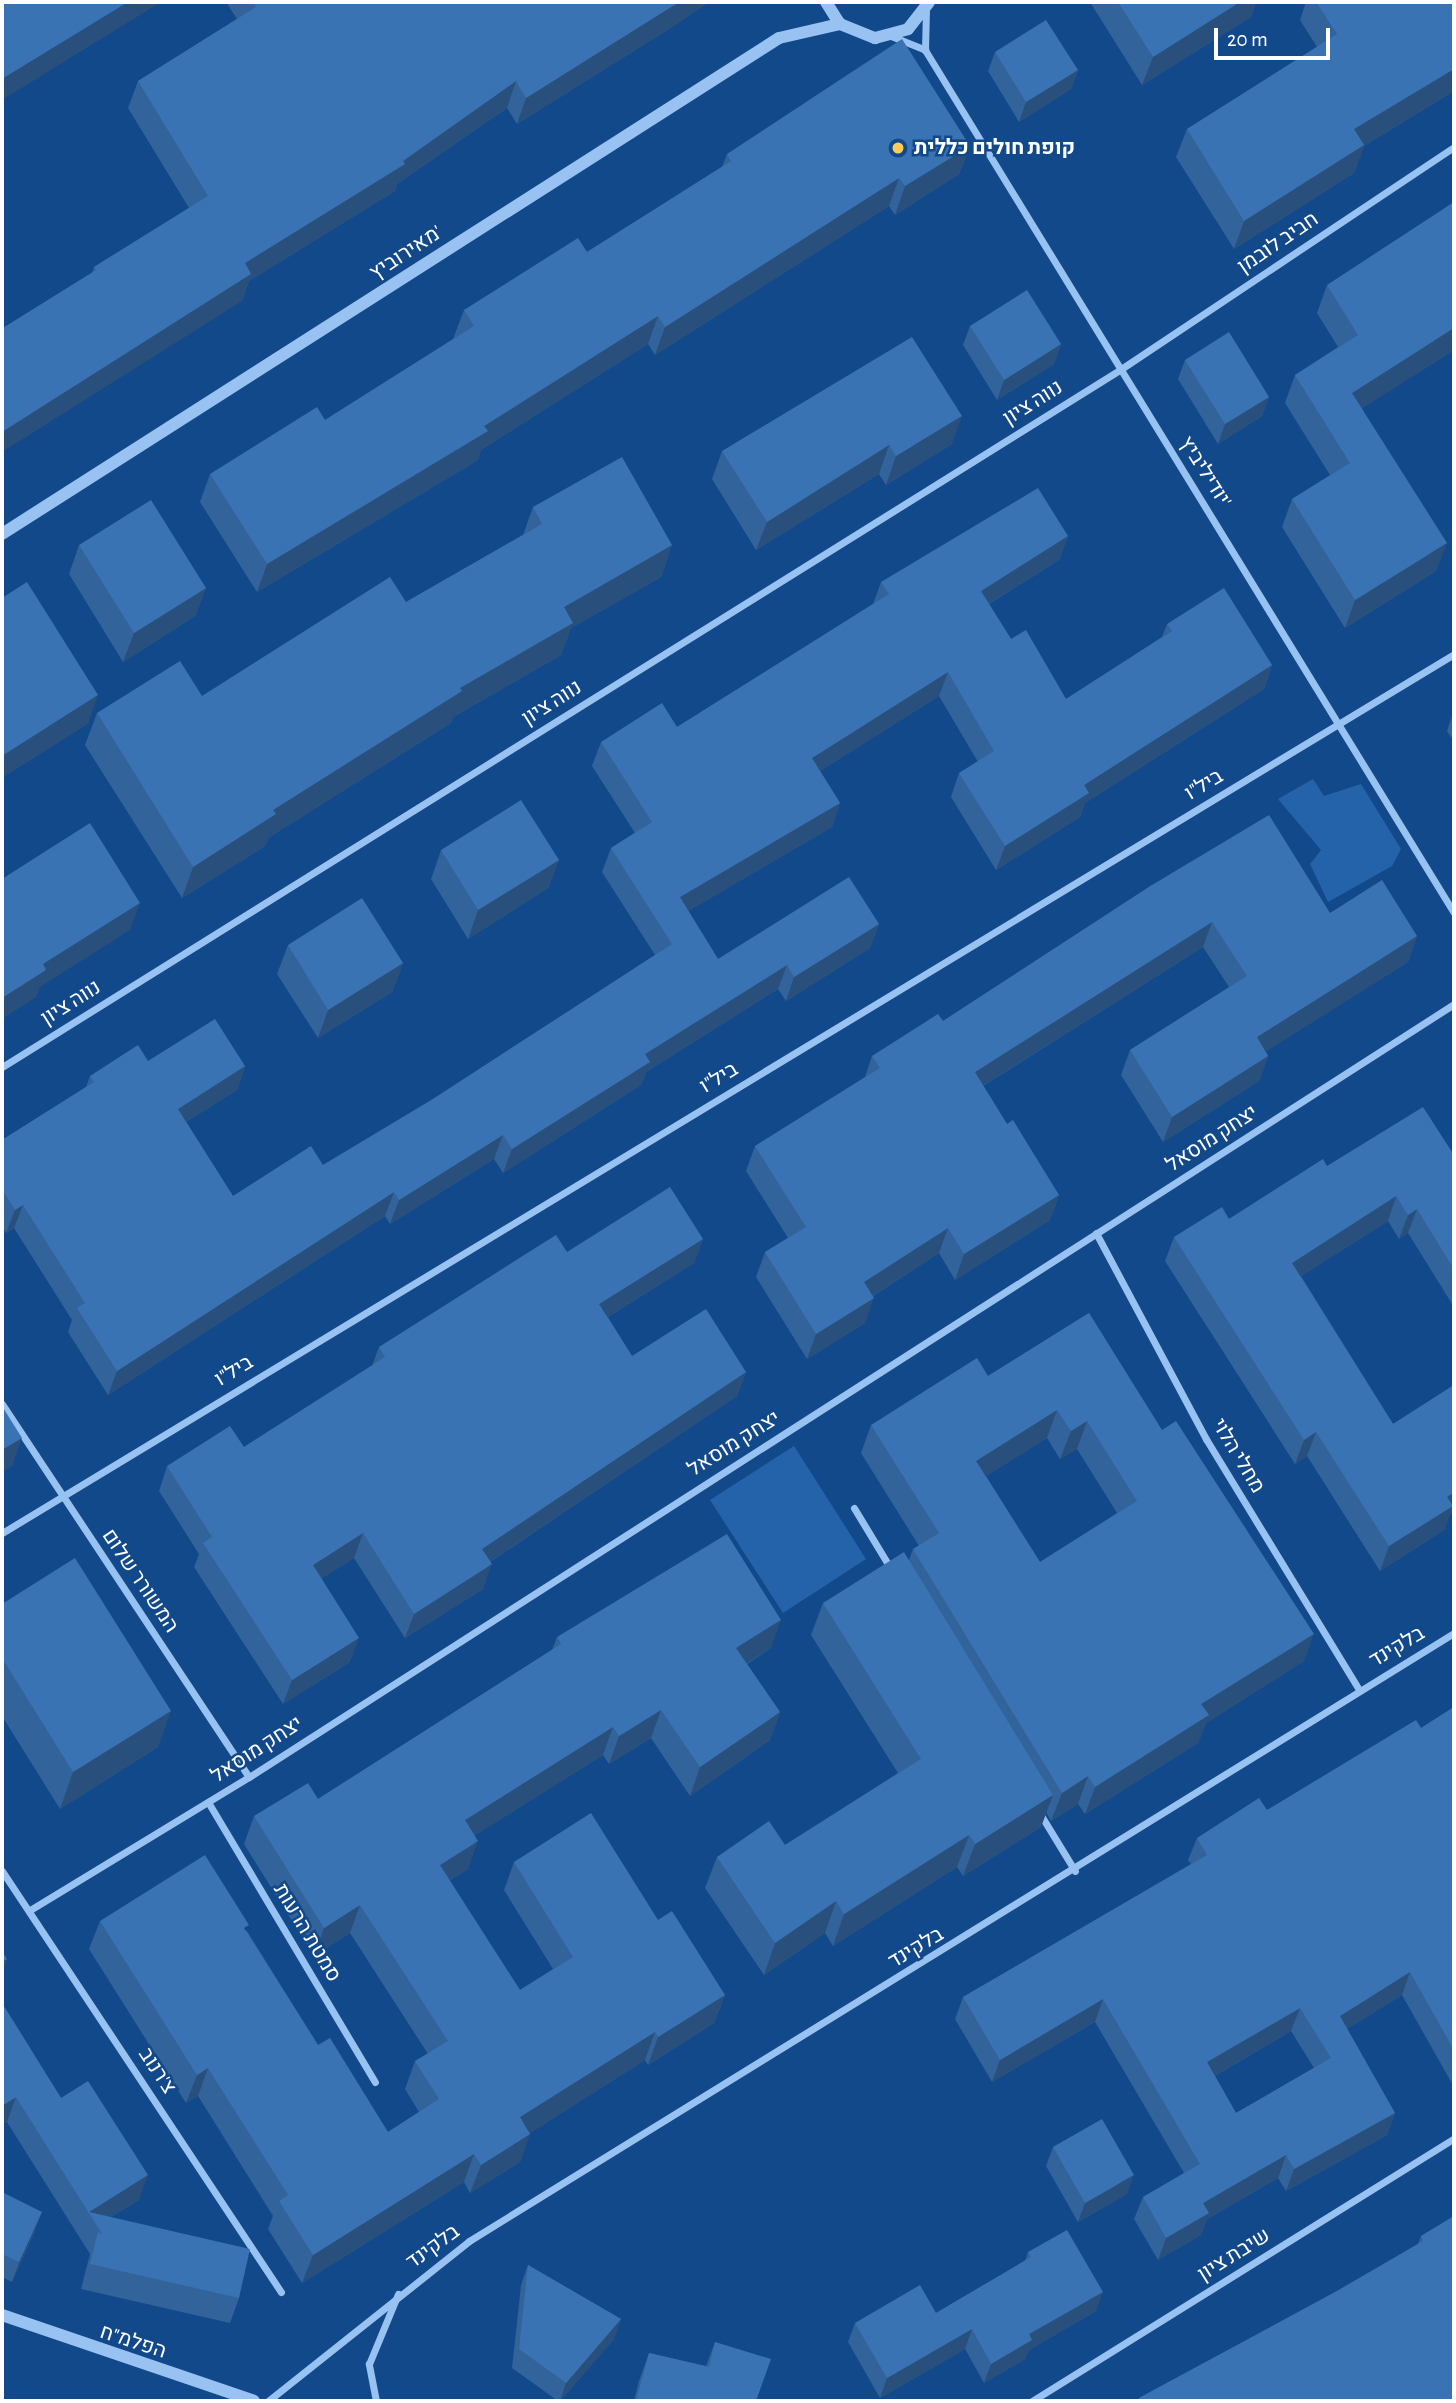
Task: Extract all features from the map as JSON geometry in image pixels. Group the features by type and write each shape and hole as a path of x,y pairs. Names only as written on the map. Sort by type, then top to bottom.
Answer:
{"street":[{"path":"826,2 840,24 856,34 891,36 925,50 927,5"},
{"path":"891,36 908,29 927,5"},
{"name":"מאירוביץ'","path":"2,534 779,38 840,24"},
{"name":"יודיליביץ'","path":"925,50 1454,913"},
{"name":"חביב לובמן","path":"1121,369 1454,147"},
{"name":"נווה ציון","path":"2,1067 1121,369"},
{"name":"ביל\"ו","path":"2,1533 1454,654"},
{"name":"יצחק מוסאל","path":"30,1910 249,1777 1454,1004"},
{"name":"מחלי הלוי","path":"1096,1233 1206,1439 1360,1690"},
{"name":"המשורר שלום","path":"2,1404 249,1777"},
{"path":"854,1508 897,1579"},
{"name":"בלקינד","path":"268,2401 398,2294 469,2241 1075,1871 1454,1633"},
{"path":"1032,1801 1075,1871"},
{"name":"סמטת הרעות","path":"208,1802 375,2082"},
{"name":"צ'רנוב","path":"2,1871 281,2292"},
{"name":"שיבת ציון","path":"1032,2401 1454,2138"},
{"name":"בלקינד","path":"376,2401 369,2364 398,2294"},
{"name":"הפלמ\"ח","path":"2,2315 254,2401"}],"shaded area":[{"path":"1313,779 1324,796 1361,784 1401,849 1392,866 1328,902 1310,864 1321,850 1278,799"},
{"path":"794,1446 866,1559 783,1613 710,1500"}],"building":[{"path":"2,2 128,2 2,79"},
{"path":"253,2 679,2 526,98 516,81 403,161 405,164 245,263 251,274 2,432 2,326 3,328 96,270 94,267 208,196 138,81 256,7"},
{"path":"1118,2 1240,2 1153,57"},
{"path":"1316,2 1454,2 1454,69 1354,129 1364,145 1244,221 1187,129 1337,34"},
{"path":"1046,20 1078,70 1026,102 995,52"},
{"path":"902,39 970,146 905,186 899,178 665,327 658,316 484,426 488,431 267,564 210,474 317,407 325,420 474,326 464,310 578,238 587,252 731,161 727,154"},
{"path":"1454,202 1454,328 1352,393 1447,543 1355,600 1292,499 1350,463 1295,375 1358,335 1327,285"},
{"path":"1027,290 1061,344 1004,380 970,326"},
{"path":"1229,332 1269,397 1225,424 1185,360"},
{"path":"912,337 962,416 896,456 889,445 767,522 722,451"},
{"path":"622,457 672,545 564,607 573,623 460,688 462,691 273,810 276,814 193,867 97,713 180,661 202,696 390,577 406,602 542,524 533,507"},
{"path":"1038,488 1068,536 981,591 1011,639 1026,630 1066,699 1172,631 1167,624 1224,588 1272,665 1084,785 1089,793 1005,846 959,773 994,751 948,672 812,758 840,803 680,897 718,959 849,877 879,924 794,977 787,965 645,1054 650,1062 512,1149 503,1135 399,1200 394,1192 117,1371 77,1308 85,1303 23,1205 15,1210 2,1189 2,1140 94,1082 90,1076 138,1045 148,1061 215,1019 245,1066 178,1109 233,1196 311,1146 323,1165 433,1099 672,944 611,848 652,822 601,742 662,703 677,727 889,594 881,582"},
{"path":"151,500 206,588 134,633 79,545"},
{"path":"27,582 98,695 2,756 2,598"},
{"path":"521,800 559,860 478,910 441,850"},
{"path":"1269,815 1330,913 1382,880 1417,936 1257,1037 1268,1056 1172,1117 1130,1050 1247,976 1212,922 975,1072 1007,1124 1013,1120 1059,1195 964,1254 948,1228 864,1282 874,1298 816,1334 765,1252 806,1227 755,1146 880,1068 872,1056 938,1014 943,1021 1152,885"},
{"path":"90,823 140,903 43,964 46,970 2,998 2,879"},
{"path":"362,898 403,963 328,1010 288,945"},
{"path":"1423,1107 1454,1155 1454,1269 1417,1209 1408,1215 1396,1196 1292,1263 1393,1424 1454,1385 1454,1492 1447,1497 1453,1506 1389,1546 1316,1432 1304,1440 1174,1237 1222,1207 1229,1219 1323,1159 1327,1166"},
{"path":"670,1187 703,1239 599,1304 632,1356 706,1309 746,1372 482,1549 492,1564 414,1614 363,1533 313,1565 359,1638 292,1680 203,1543 212,1537 167,1466 230,1426 244,1447 385,1357 379,1347 556,1235 567,1252"},
{"path":"1089,1313 1162,1430 1176,1421 1314,1634 1201,1704 1209,1715 1095,1787 1088,1776 1062,1793 913,1549 939,1533 871,1425 977,1358 988,1376","holes":["1057,1410 1071,1431 1087,1421 1137,1501 1040,1562 976,1461"]},
{"path":"2,1406 22,1438 2,1450"},
{"path":"727,1534 781,1620 736,1648 780,1712 700,1767 661,1710 619,1736 613,1727 465,1820 478,1841 440,1865 520,1990 573,1957 514,1862 591,1813 658,1920 672,1911 725,1995 658,2037 655,2032 520,2117 530,2134 481,2165 474,2154 313,2255 279,2201 288,2195 208,2068 197,2075 100,1921 205,1855 249,1925 244,1928 318,2045 330,2038 388,2132 439,2099 415,2061 448,2041 360,1905 324,1928 254,1816 308,1783 318,1799 561,1644 557,1637"},
{"path":"904,1552 1053,1795 975,1844 969,1835 844,1914 836,1901 775,1943 717,1857 769,1821 785,1845 921,1759 823,1603"},
{"path":"75,1558 171,1711 73,1772 2,1658 2,1604"},
{"path":"1454,1707 1454,2050 1410,1972 1340,2016 1395,2113 1294,2169 1286,2155 1203,2203 1209,2213 1166,2238 1143,2197 1200,2164 1103,1999 1000,2060 963,1997 1207,1855 1197,1838 1259,1798 1267,1810 1416,1720 1421,1728","holes":["1300,2008 1331,2058 1236,2113 1207,2062"]},
{"path":"2,2003 61,2098 88,2081 148,2175 89,2212 250,2249 239,2298 90,2264 98,2232 102,2234 16,2097 2,2106"},
{"path":"1102,2119 1134,2175 1085,2203 1053,2147"},
{"path":"2,2192 42,2212 19,2262 2,2254"},
{"path":"1454,2216 1454,2401 1141,2401 1139,2398 1337,2291 1423,2241 1421,2236"},
{"path":"1067,2230 1103,2292 1029,2334 1032,2340 991,2364 972,2329 887,2378 855,2323 920,2285 936,2313 1031,2257 1028,2252"},
{"path":"528,2265 621,2319 566,2383 519,2349"},
{"path":"715,2342 771,2359 756,2401 636,2401 649,2353 709,2367"}],"place":[{"name":"קופת חולים כללית","path":"898,148"}]}
